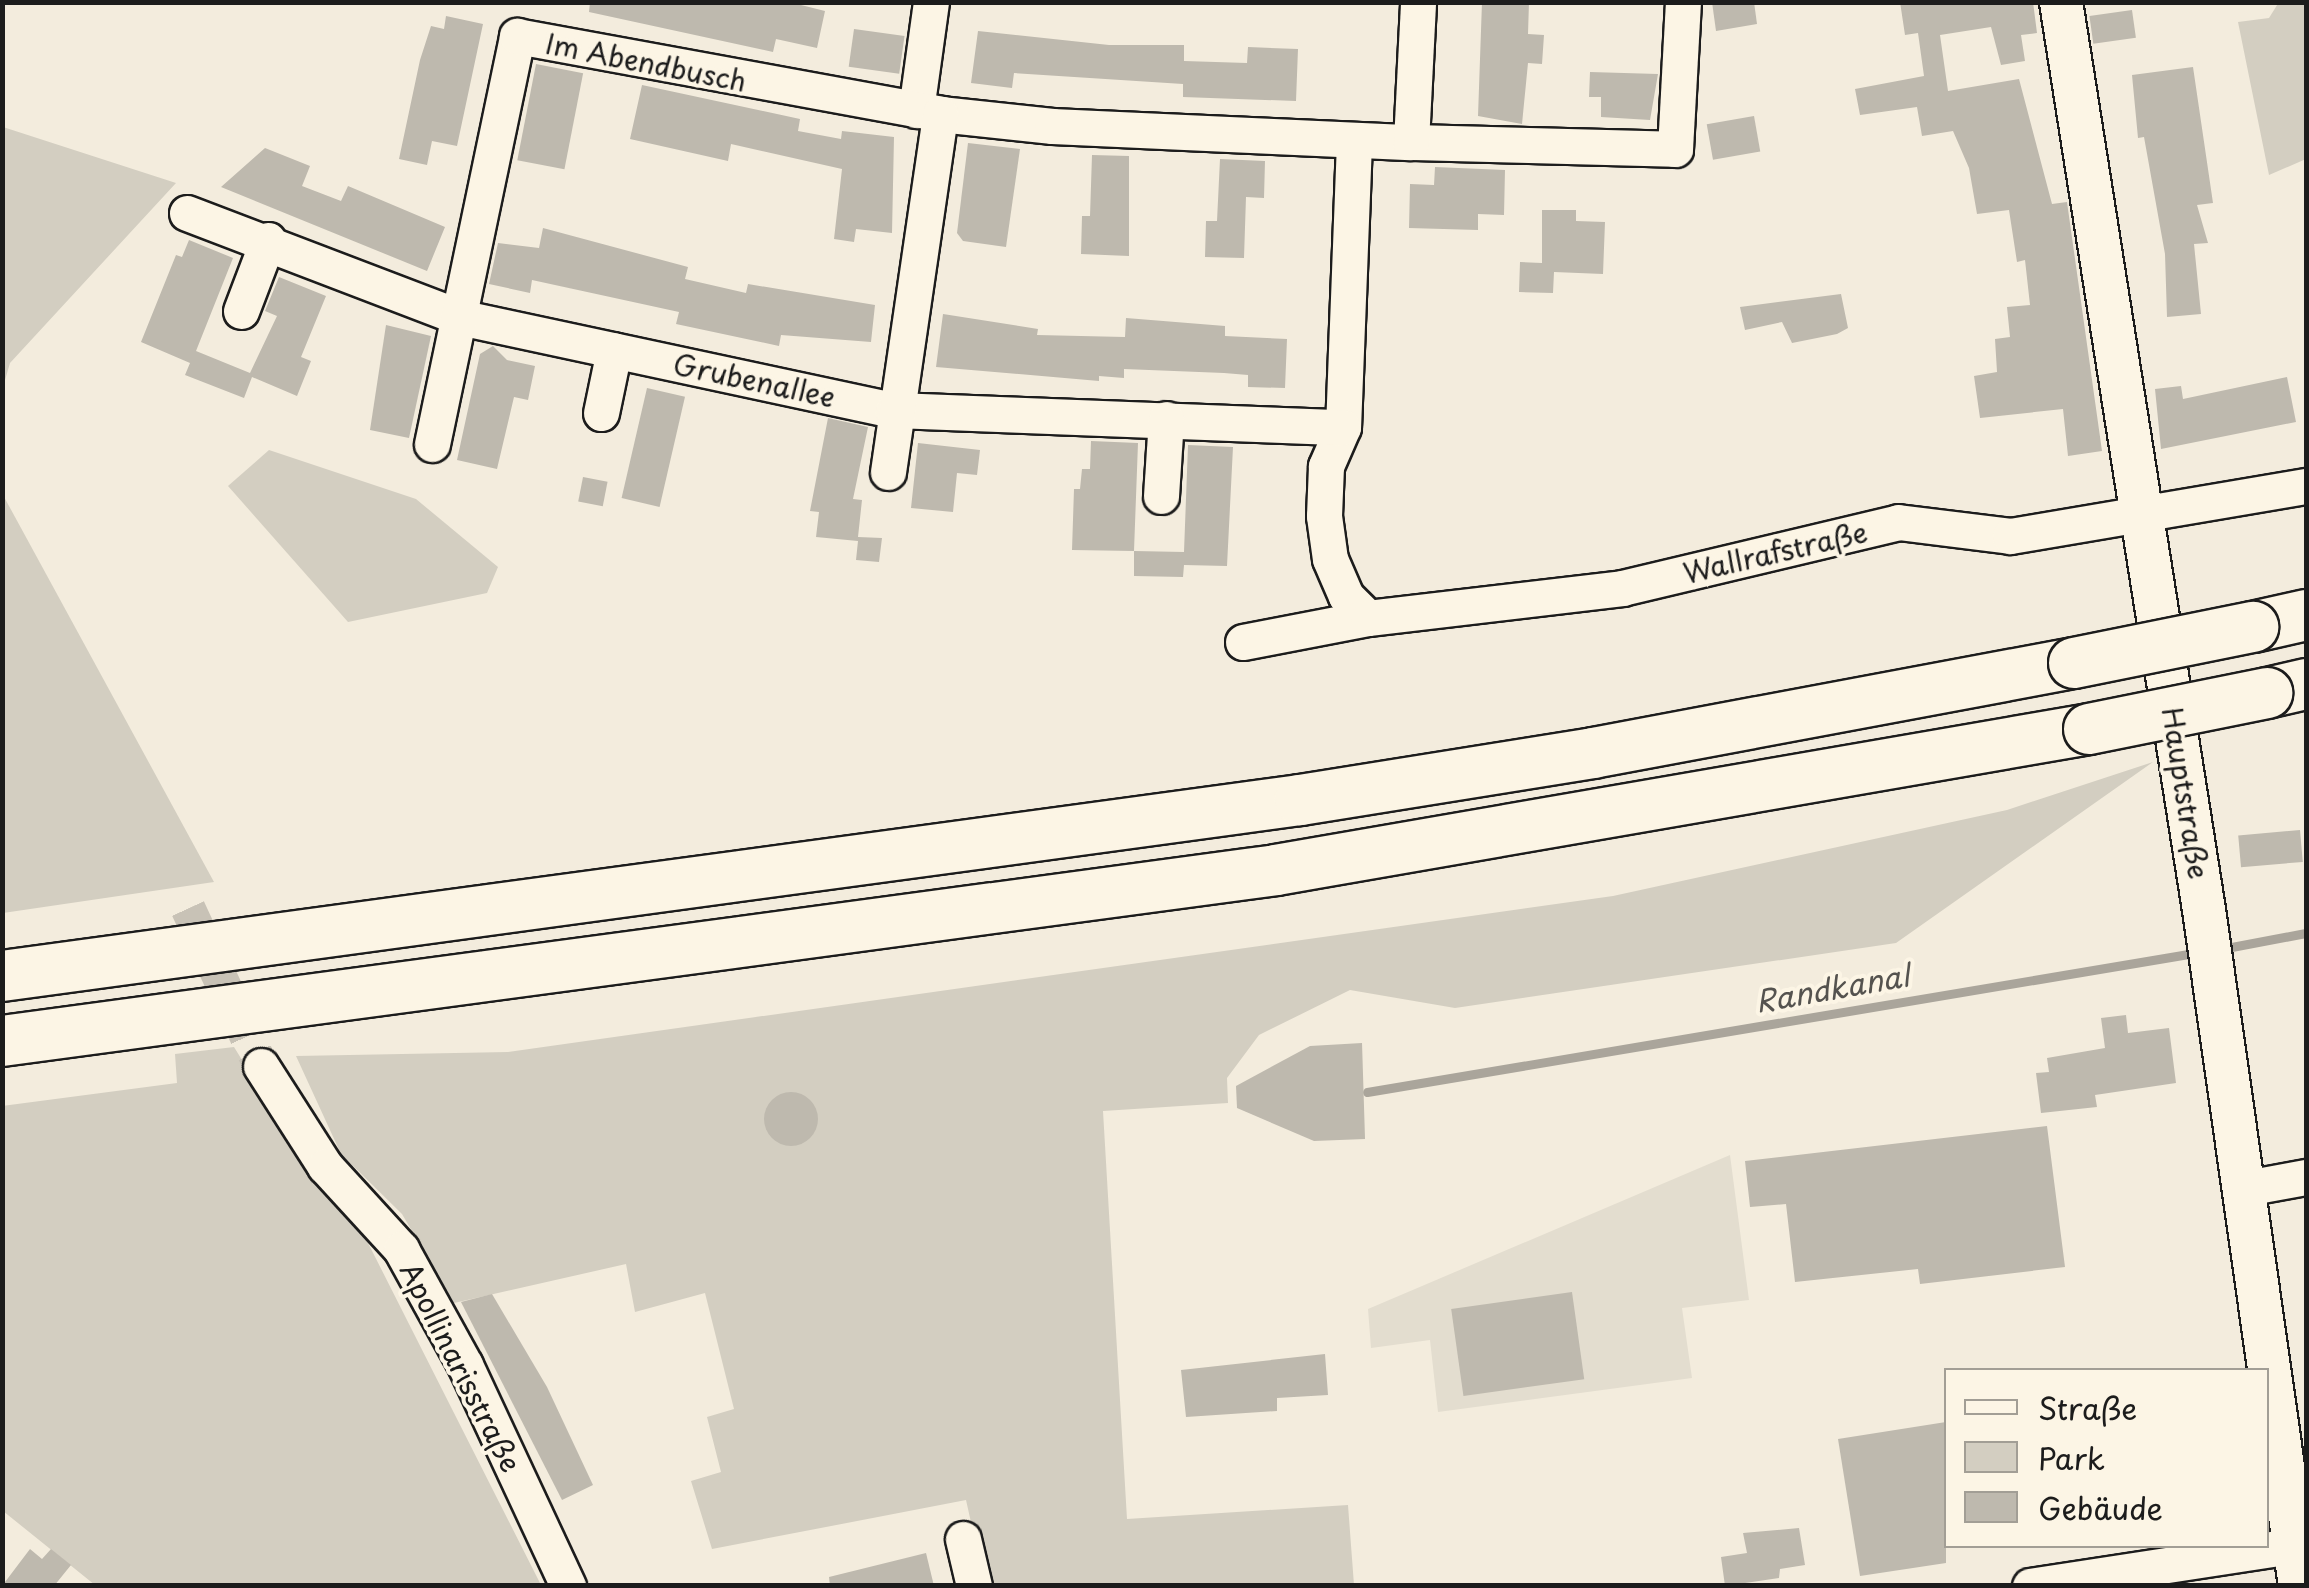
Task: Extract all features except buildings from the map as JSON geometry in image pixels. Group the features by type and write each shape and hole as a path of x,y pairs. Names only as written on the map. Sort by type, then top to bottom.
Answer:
{"highway":[{"path":"2,976 1300,800 1630,747 2306,615"},
{"path":"2,1042 1276,870 2089,729 2287,689"}],"main road":[{"name":"Hauptstraße","path":"2062,2 2216,987 2300,1558"}],"street":[{"path":"888,472 928,112 932,2"},
{"path":"1411,142 1418,2"},
{"name":"Im Abendbusch","path":"460,317 517,36 928,112 1354,142 1676,149 1683,2"},
{"path":"1354,142 1343,427 1326,466 1324,516 1330,559 1346,596 1368,618"},
{"name":"Grubenallee","path":"187,213 268,240 460,317 894,410 1343,427"},
{"path":"241,310 268,240"},
{"path":"432,444 460,317"},
{"path":"600,413 614,350"},
{"path":"1161,496 1166,419"},
{"name":"Wallrafstraße","path":"1243,642 1368,618 1622,588 1898,522 2010,536 2144,518 2306,486"},
{"name":"Apollinarisstraße","path":"261,1066 325,1166 401,1248 465,1365 568,1586"},
{"path":"2246,1188 2306,1177"},
{"path":"963,1539 974,1586"},
{"path":"2030,1586 2300,1558"}],"shaded area":[{"path":"1730,1155 1749,1300 1682,1308 1692,1378 1438,1412 1430,1340 1371,1348 1368,1309"}],"green space":[{"path":"2279,2 2306,3 2306,159 2269,175 2238,22 2269,18"},
{"path":"3,127 176,183 10,363 3,387"},
{"path":"269,450 416,499 498,567 487,593 348,622 228,486"},
{"path":"3,495 214,882 3,913"},
{"path":"2153,762 1896,943 1455,1008 1350,990 1259,1035 1227,1078 1228,1103 1103,1111 1127,1519 1348,1505 1354,1585 985,1585 966,1500 712,1549 691,1481 721,1472 707,1417 734,1409 705,1293 635,1312 626,1264 454,1303 402,1214 341,1154 296,1056 508,1052 1613,896 2007,810"},
{"path":"234,1047 318,1183 364,1235 541,1585 95,1585 3,1511 2,1106 177,1083 175,1054"}],"waterway":[{"name":"Randkanal","path":"2221,949 2306,933"},
{"name":"Randkanal","path":"1367,1092 2200,952"}],"tunnel":[{"path":"188,908 261,1066"}]}
